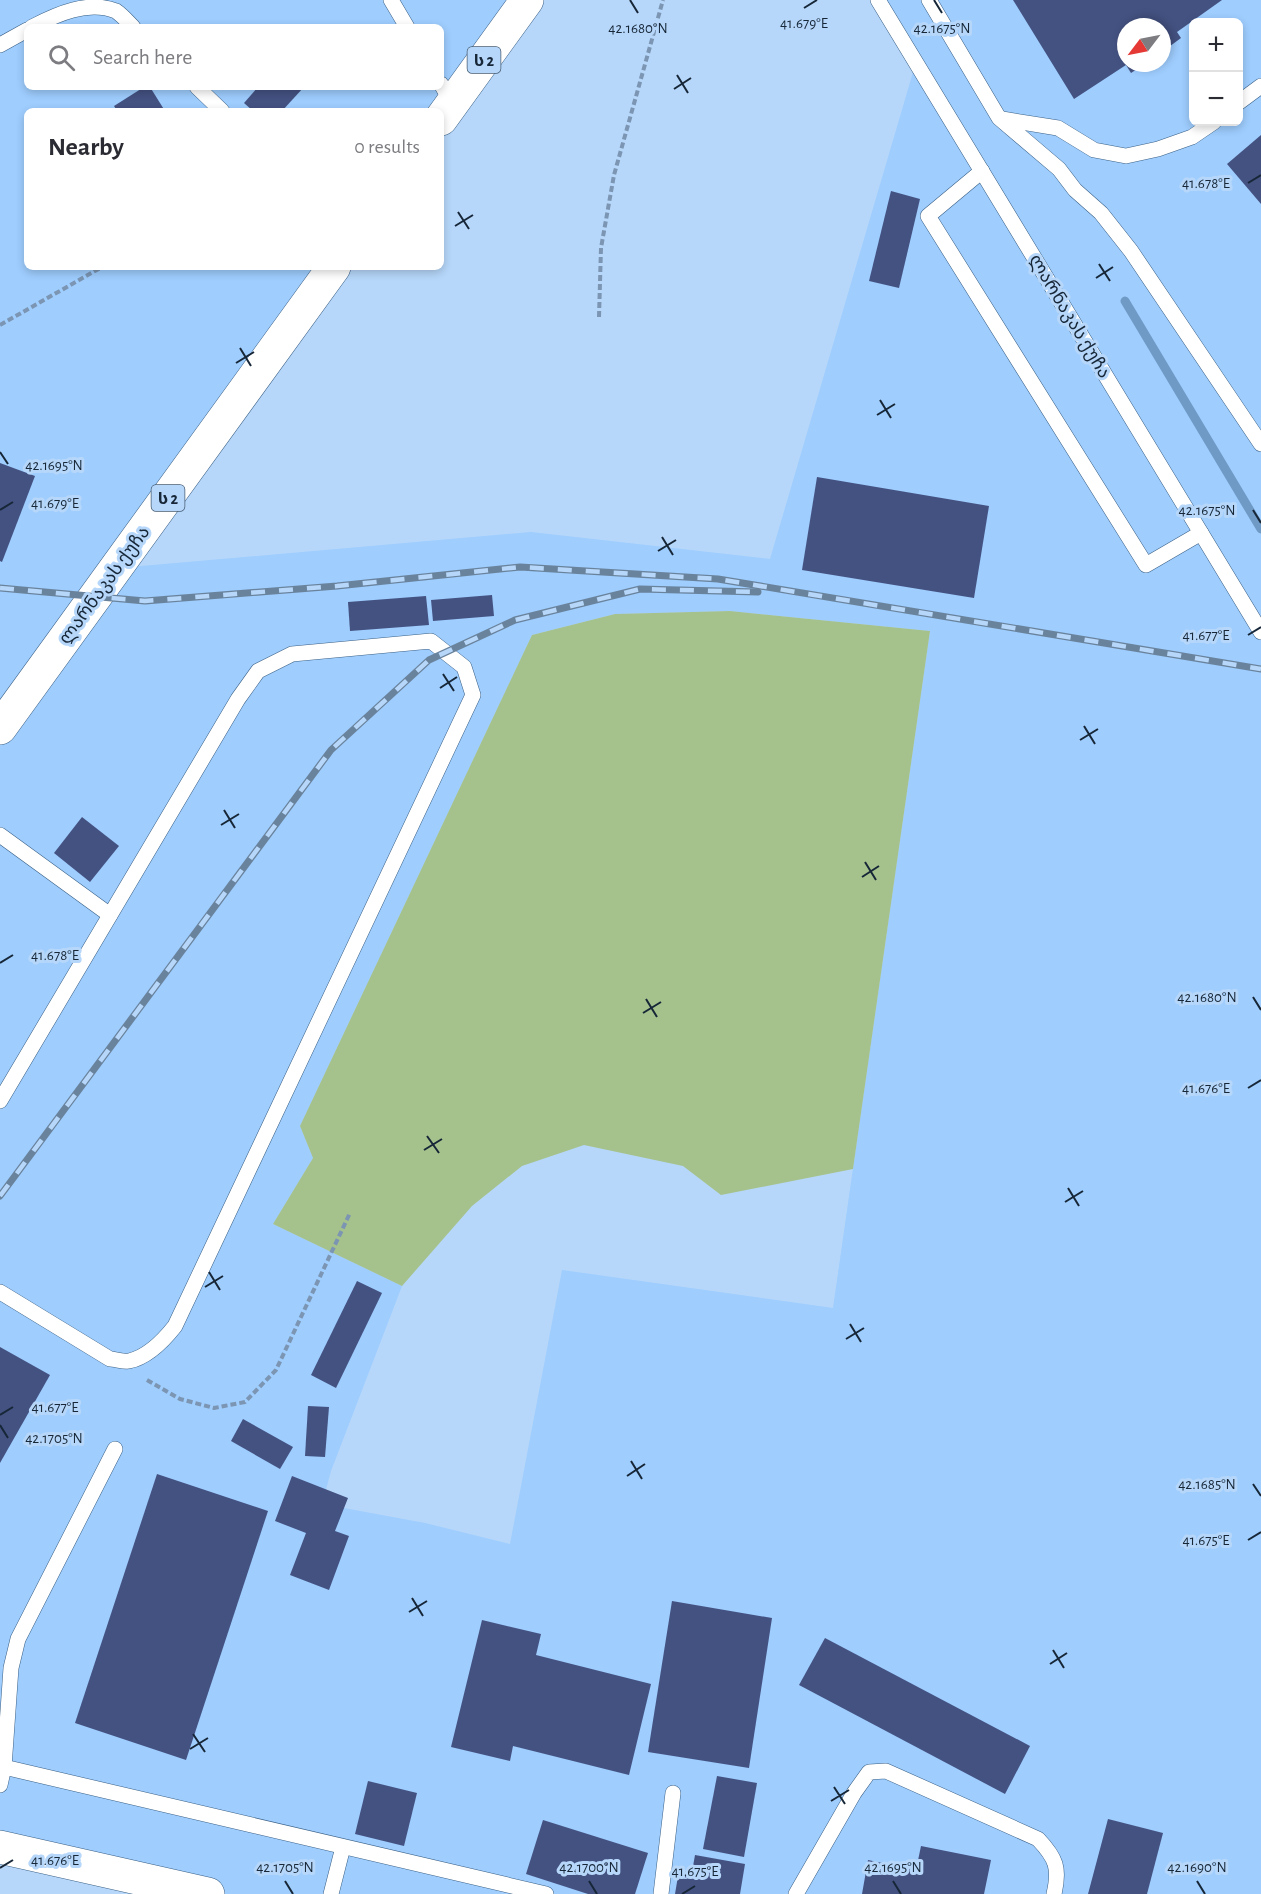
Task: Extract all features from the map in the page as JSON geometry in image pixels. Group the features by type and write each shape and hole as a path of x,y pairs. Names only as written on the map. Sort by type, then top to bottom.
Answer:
{"main road":[{"name":"ს 2","path":"445,102 527,0"},
{"name":"ლარნაკას ქუჩა","path":"0,728 332,270"},
{"path":"0,1847 208,1894"}],"lane":[{"path":"391,0 405,24"},
{"name":"ლარნაკას ქუჩა","path":"878,0 1261,632"},
{"path":"929,0 999,118 1059,169 1075,190 1101,213 1131,251 1261,444"},
{"path":"38,24 68,8 82,4 98,4 115,10 130,24"},
{"path":"0,45 24,32"},
{"path":"1243,100 1261,86"},
{"path":"200,90 219,108"},
{"path":"999,118 1058,128 1094,150 1126,156 1158,149 1192,137 1208,126"},
{"path":"982,171 928,216 1146,565 1201,533"},
{"path":"0,1101 238,699 258,671 292,654 431,641 464,667 473,695 175,1326 162,1342 148,1352 129,1361 110,1359 0,1292"},
{"path":"0,835 110,915"},
{"path":"0,1785 4,1767 4,1711 18,1639 115,1449"},
{"path":"4,1767 546,1894"},
{"path":"795,1894 854,1792 869,1772 886,1771 1038,1839 1052,1853 1058,1877 1054,1894"},
{"path":"661,1894 673,1793"},
{"path":"331,1894 343,1847"}],"path":[{"path":"599,317 601,248 614,175 663,0"},
{"path":"0,325 97,270"},
{"path":"110,1359 180,1399 214,1408 245,1402 276,1370 350,1213"}],"shaded area":[{"path":"0,0 527,0 443,108 24,108 24,270 332,270 118,568 531,532 770,559 916,62 878,0 1261,0 1261,1894 208,1894 0,1847","holes":["730,611 930,631 833,1308 562,1270 510,1544 425,1523 322,1504 331,1471 402,1286 273,1224 313,1158 300,1126 532,635 615,614"]}],"green space":[{"path":"730,611 930,631 853,1169 721,1195 683,1166 584,1145 522,1166 472,1206 402,1286 273,1224 313,1158 300,1126 532,635 615,614"}],"building":[{"path":"1013,0 1222,0 1197,18 1189,18 1189,23 1177,32 1181,38 1171,45 1171,18 1117,18 1117,71 1074,99"},
{"path":"139,90 152,90 163,108 115,108 114,106"},
{"path":"255,90 301,90 285,108 250,108 244,103"},
{"path":"1261,135 1261,204 1227,164"},
{"path":"891,191 920,199 899,288 869,281"},
{"path":"0,463 35,476 2,562 0,561"},
{"path":"817,477 989,506 974,598 802,570"},
{"path":"492,595 494,616 433,621 431,600"},
{"path":"426,596 429,625 350,631 348,602"},
{"path":"82,817 119,846 90,882 54,853"},
{"path":"357,1281 382,1293 336,1388 311,1375"},
{"path":"0,1347 50,1375 0,1463"},
{"path":"308,1406 329,1407 325,1457 305,1456"},
{"path":"243,1419 293,1447 280,1469 231,1441"},
{"path":"157,1474 268,1511 186,1760 75,1723"},
{"path":"292,1476 348,1498 335,1531 349,1536 329,1590 290,1575 306,1533 275,1521"},
{"path":"672,1601 772,1618 749,1768 648,1752"},
{"path":"482,1620 541,1634 536,1655 651,1684 629,1775 513,1746 510,1761 451,1747"},
{"path":"825,1638 1030,1746 1005,1794 799,1685"},
{"path":"717,1776 757,1783 744,1857 703,1849"},
{"path":"368,1781 417,1793 404,1846 355,1834"},
{"path":"1108,1819 1163,1833 1147,1894 1088,1894"},
{"path":"543,1820 648,1853 635,1894 588,1894 526,1874"},
{"path":"921,1846 991,1860 984,1894 862,1894 868,1860 916,1870"},
{"path":"695,1855 745,1864 740,1894 675,1894 679,1870 692,1872"}],"waterway":[{"path":"1125,301 1261,529"}],"railway":[{"path":"0,588 145,601 337,586 520,567 718,579 1261,669"},
{"path":"0,1196 331,750 429,660 515,620 640,589 758,592"}]}
